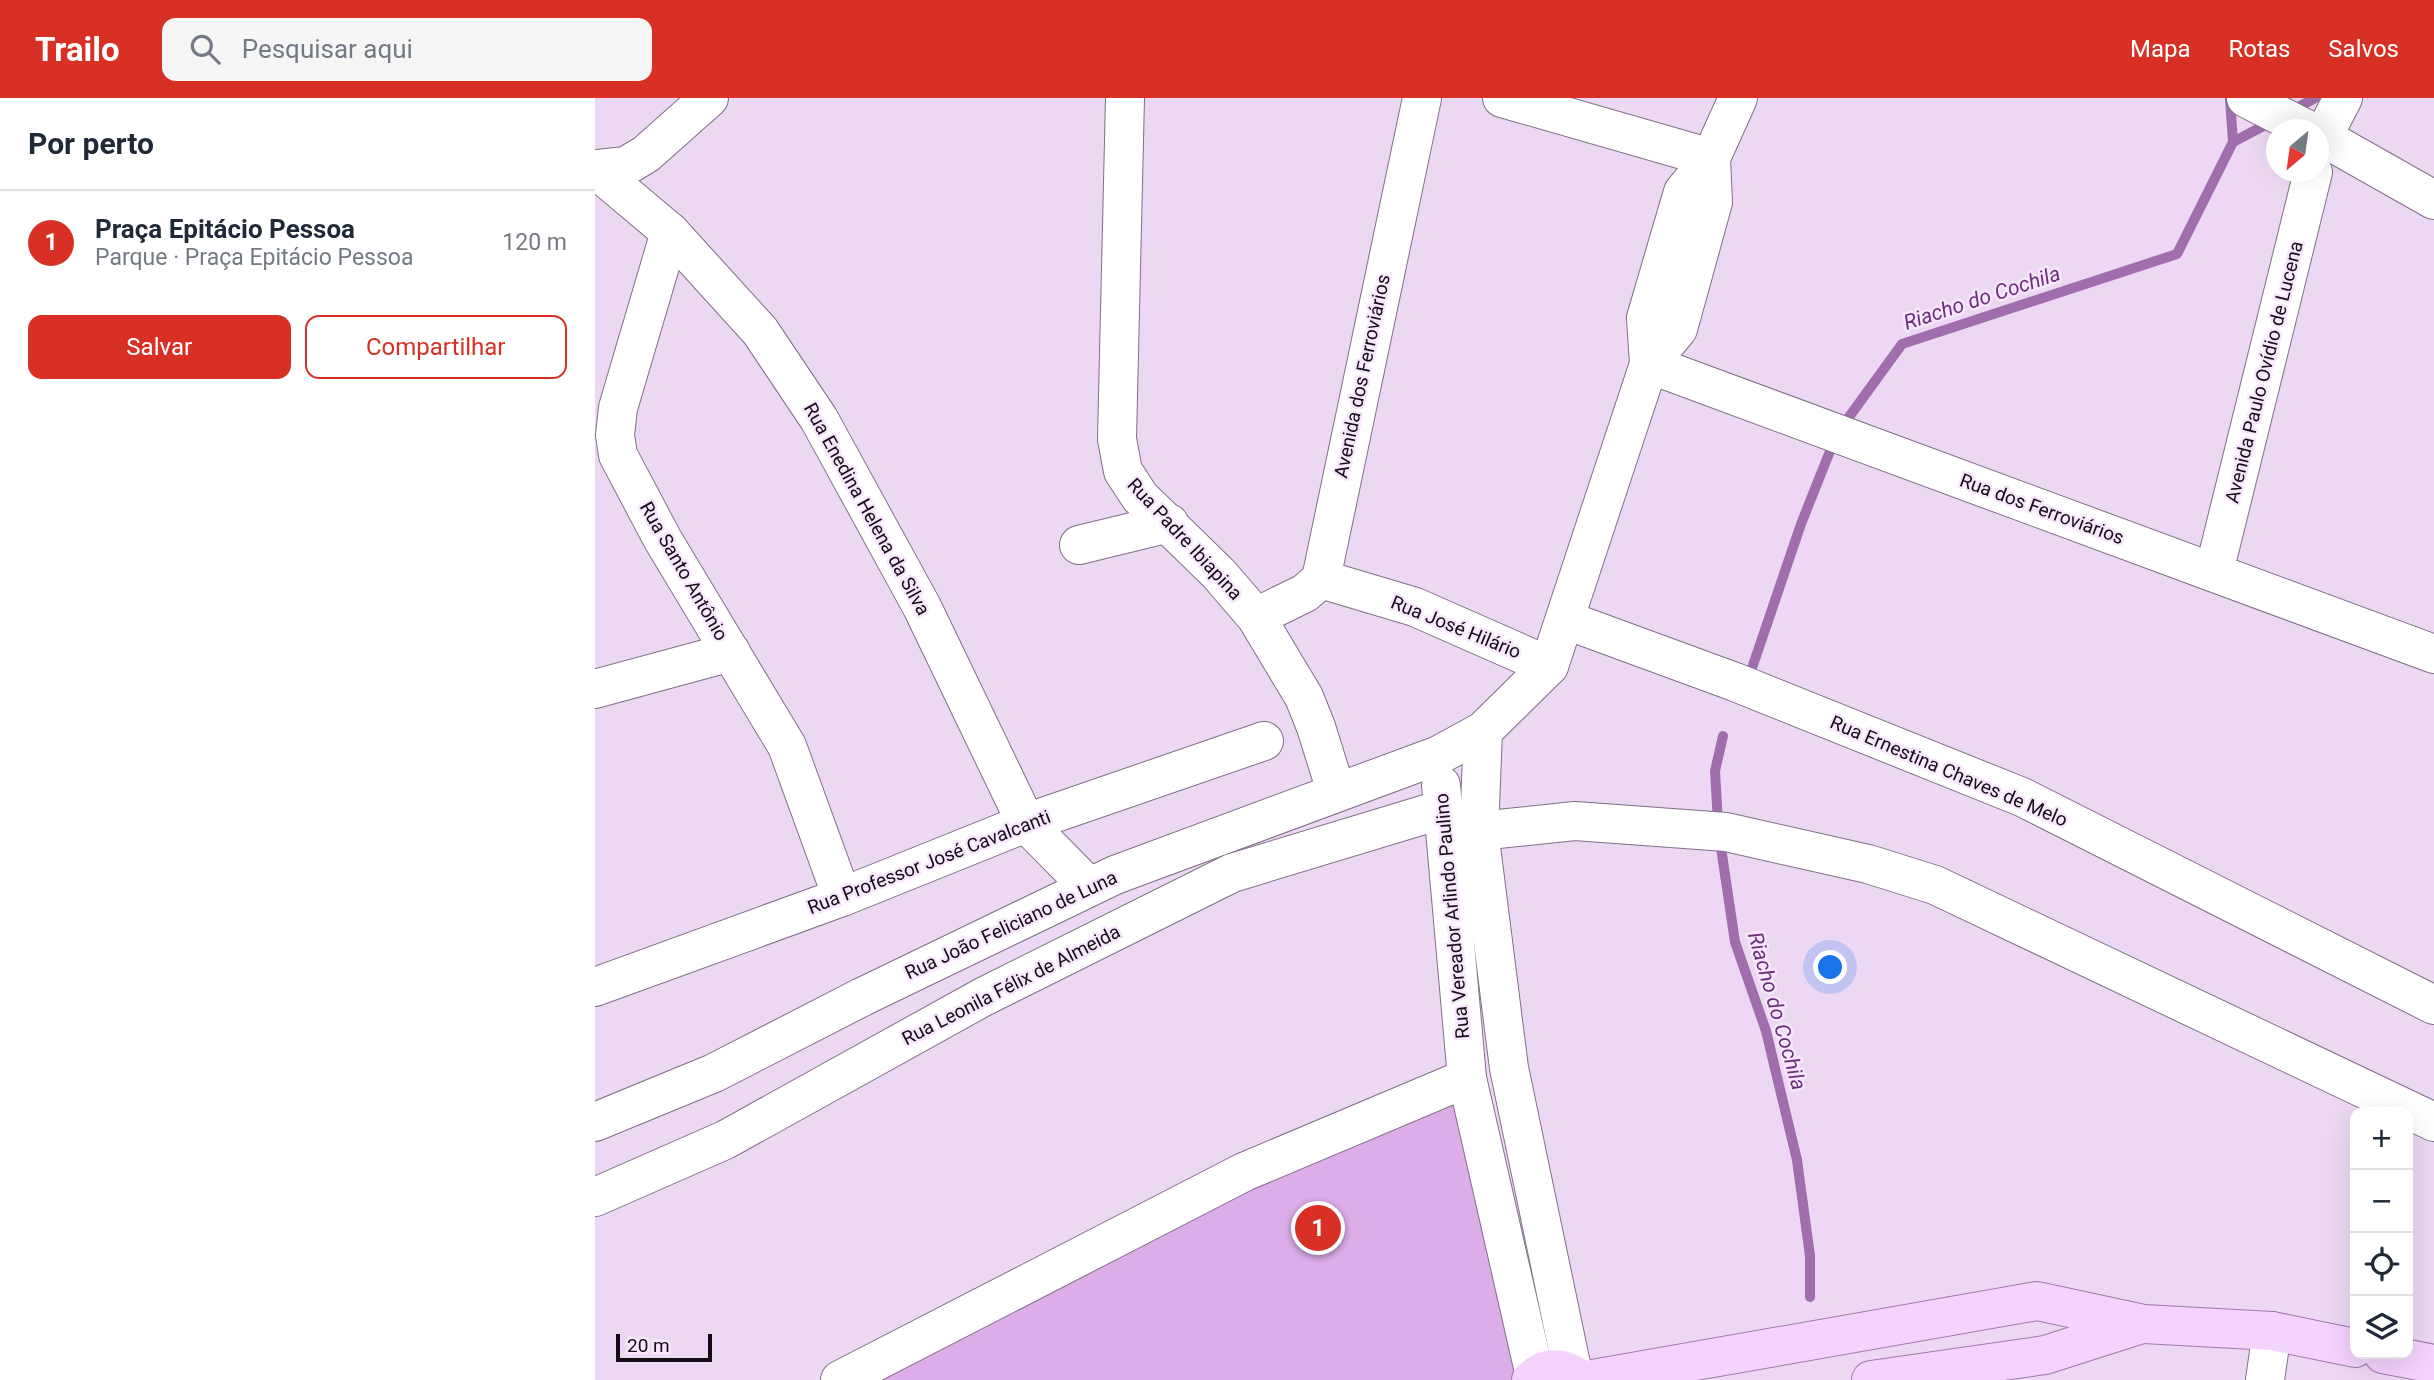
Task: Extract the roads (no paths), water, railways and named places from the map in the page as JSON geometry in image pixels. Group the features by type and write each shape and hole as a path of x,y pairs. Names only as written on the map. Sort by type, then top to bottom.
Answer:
{"main road":[{"path":"1533,1378 1554,1368 1580,1378 2037,1301 2144,1324 2272,1331 2350,1347"},
{"path":"1871,1380 2045,1355 2144,1324"},
{"path":"2408,1359 2434,1364"}],"street":[{"path":"596,169 626,166 646,154 709,98"},
{"name":"Rua Padre Ibiapina","path":"1125,98 1117,439 1123,471 1140,497 1219,574 1256,617 1304,697 1336,791"},
{"name":"Avenida dos Ferroviários","path":"1321,579 1422,98"},
{"path":"1502,98 1711,158"},
{"path":"1441,785 1483,732 1549,666 1649,364 1646,318 1683,192 1711,158 1738,98"},
{"path":"2246,98 2279,119"},
{"name":"Avenida Paulo Ovídio de Lucena","path":"2329,121 2343,98"},
{"path":"2329,149 2434,200"},
{"name":"Rua Enedina Helena da Silva","path":"596,169 670,232 761,331 819,419 922,607 1027,823 1088,886"},
{"name":"Avenida Paulo Ovídio de Lucena","path":"2214,572 2307,182"},
{"name":"Rua Santo Antônio","path":"670,232 618,408 618,455 787,746 842,897"},
{"name":"Rua dos Ferroviários","path":"1649,364 2434,654"},
{"path":"1079,545 1168,523"},
{"path":"1256,617 1305,593 1321,579"},
{"name":"Rua José Hilário","path":"1321,579 1415,607 1549,666"},
{"name":"Rua Ernestina Chaves de Melo","path":"1566,620 1735,682 2022,797 2434,1005"},
{"path":"595,689 731,652"},
{"name":"Rua Vereador Arlindo Paulino","path":"1483,732 1479,831 1510,1068 1580,1378"},
{"name":"Rua Professor José Cavalcanti","path":"595,987 842,897 1027,823 1265,741"},
{"name":"Rua João Feliciano de Luna","path":"595,1122 714,1073 1088,886 1336,791 1441,785"},
{"name":"Rua Vereador Arlindo Paulino","path":"1441,785 1467,1078 1533,1378"},
{"name":"Rua Leonila Félix de Almeida","path":"595,1198 725,1140 983,997 1232,873 1441,785"},
{"path":"1479,831 1575,821 1726,832 1908,876 1935,885 2434,1122"},
{"path":"840,1380 1244,1172 1467,1078 1474,1060 1485,1053 1497,1054 1510,1068"},
{"path":"2265,1380 2272,1331"}],"waterway":[{"path":"2291,111 2315,98"},
{"name":"Riacho do Cochila","path":"1841,428 1902,344 2177,254 2233,142 2230,99"},
{"path":"2233,142 2266,125"},
{"name":"Riacho do Cochila","path":"1751,671 1801,524 1834,441"},
{"name":"Riacho do Cochila","path":"1718,823 1715,771 1723,736"},
{"name":"Riacho do Cochila","path":"1720,841 1735,942 1766,1031 1797,1160 1810,1256 1810,1297"}],"place":[{"name":"Praça Epitácio Pessoa","path":"1318,1228"}]}
